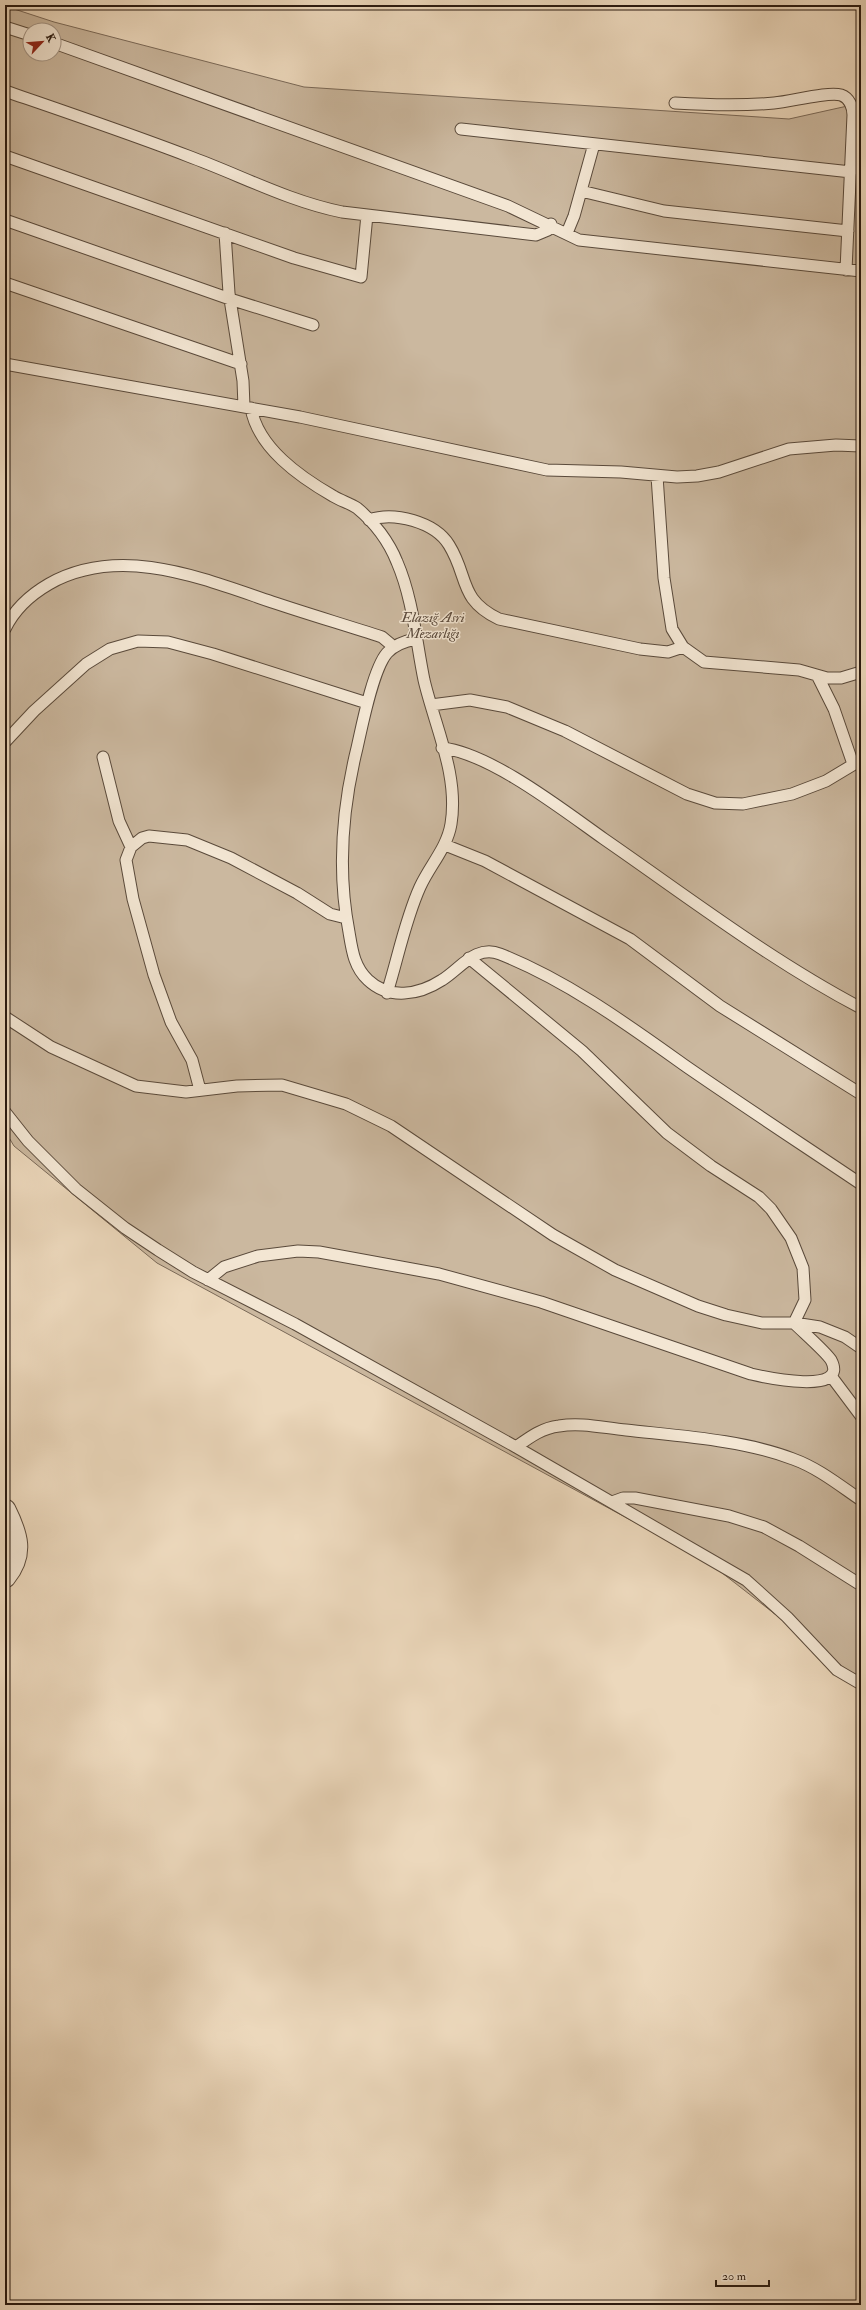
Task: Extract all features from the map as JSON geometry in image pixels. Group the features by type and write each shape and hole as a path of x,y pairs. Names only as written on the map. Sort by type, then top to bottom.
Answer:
{"street":[{"path":"5,1510 17,1541 14,1566 5,1577"}],"lane":[{"path":"5,27 22,33"},
{"path":"62,47 508,206 550,224 579,240 861,271"},
{"path":"5,91 190,156 298,202 342,212 536,235 548,230 550,224"},
{"path":"675,103 750,105 795,101 829,94 842,95 851,104 853,109 846,270"},
{"path":"461,129 851,172"},
{"path":"567,233 574,216 594,144"},
{"path":"5,156 294,258 361,277 367,215"},
{"path":"581,191 664,211 848,231"},
{"path":"5,220 230,299 313,325"},
{"path":"225,233 230,299 248,408 254,423 274,451 287,463 315,485 356,507 381,534 397,561 410,603 416,639 451,786 451,825 446,845 432,864 420,888 387,993"},
{"path":"5,283 240,364"},
{"path":"5,364 248,408 465,452 519,465 571,472 621,472 656,476 697,476 719,472 764,456 797,448 836,445 861,446"},
{"path":"656,476 664,578 672,629 683,647 704,662 799,670 818,677 841,678 861,672"},
{"path":"369,520 385,516 401,516 440,535 452,550 468,593 483,610 499,619 640,649 668,652 683,647"},
{"path":"5,629 11,618 21,606 32,596 57,580 89,568 123,566 156,568 232,587 382,637 394,647"},
{"path":"416,639 394,647 382,660 367,703 347,790 342,841 343,904 353,954 359,969 370,982 387,993 408,993 431,986 443,979 469,958 477,954 496,952 526,966 604,1008 861,1184"},
{"path":"5,742 34,711 86,664 110,649 138,642 168,642 205,652 367,703"},
{"path":"431,705 470,700 507,707 565,731 687,794 714,803 743,804 792,794 826,781 857,762 818,677"},
{"path":"442,748 472,754 516,780 570,815 747,940 861,1008"},
{"path":"103,757 119,821 131,847"},
{"path":"200,1090 192,1060 171,1022 154,975 133,899 126,860 131,847 142,838 149,836 187,840 231,858 297,893 330,914 346,918"},
{"path":"446,845 484,861 630,939 720,1006 861,1094"},
{"path":"469,958 582,1051 667,1133 710,1166 759,1197 771,1209 792,1238 804,1268 805,1300 794,1323"},
{"path":"5,1017 51,1047 136,1086 172,1091 237,1086 282,1085 346,1104 391,1126 553,1236 615,1270 698,1306 726,1315 762,1323 794,1323 832,1331 861,1348"},
{"path":"5,1112 53,1168 100,1209 158,1250 208,1280 295,1324 516,1447 746,1580 787,1617 837,1670 861,1684"},
{"path":"208,1280 224,1267 258,1256 298,1251 319,1252 439,1274 541,1302 751,1374 771,1378 814,1381 826,1380 831,1376 833,1366 829,1357 794,1323"},
{"path":"831,1376 861,1416"},
{"path":"516,1447 536,1433 547,1428 569,1424 669,1435 748,1446 780,1454 810,1466 861,1500"},
{"path":"612,1502 624,1498 635,1498 747,1521 782,1536 861,1585"}],"green space":[{"name":"Elazığ Asri Mezarlığı","path":"5,6 54,22 22,22 22,62 62,62 62,24 304,87 789,119 861,103 861,1681 708,1562 157,1263 14,1146 5,1131"}]}
